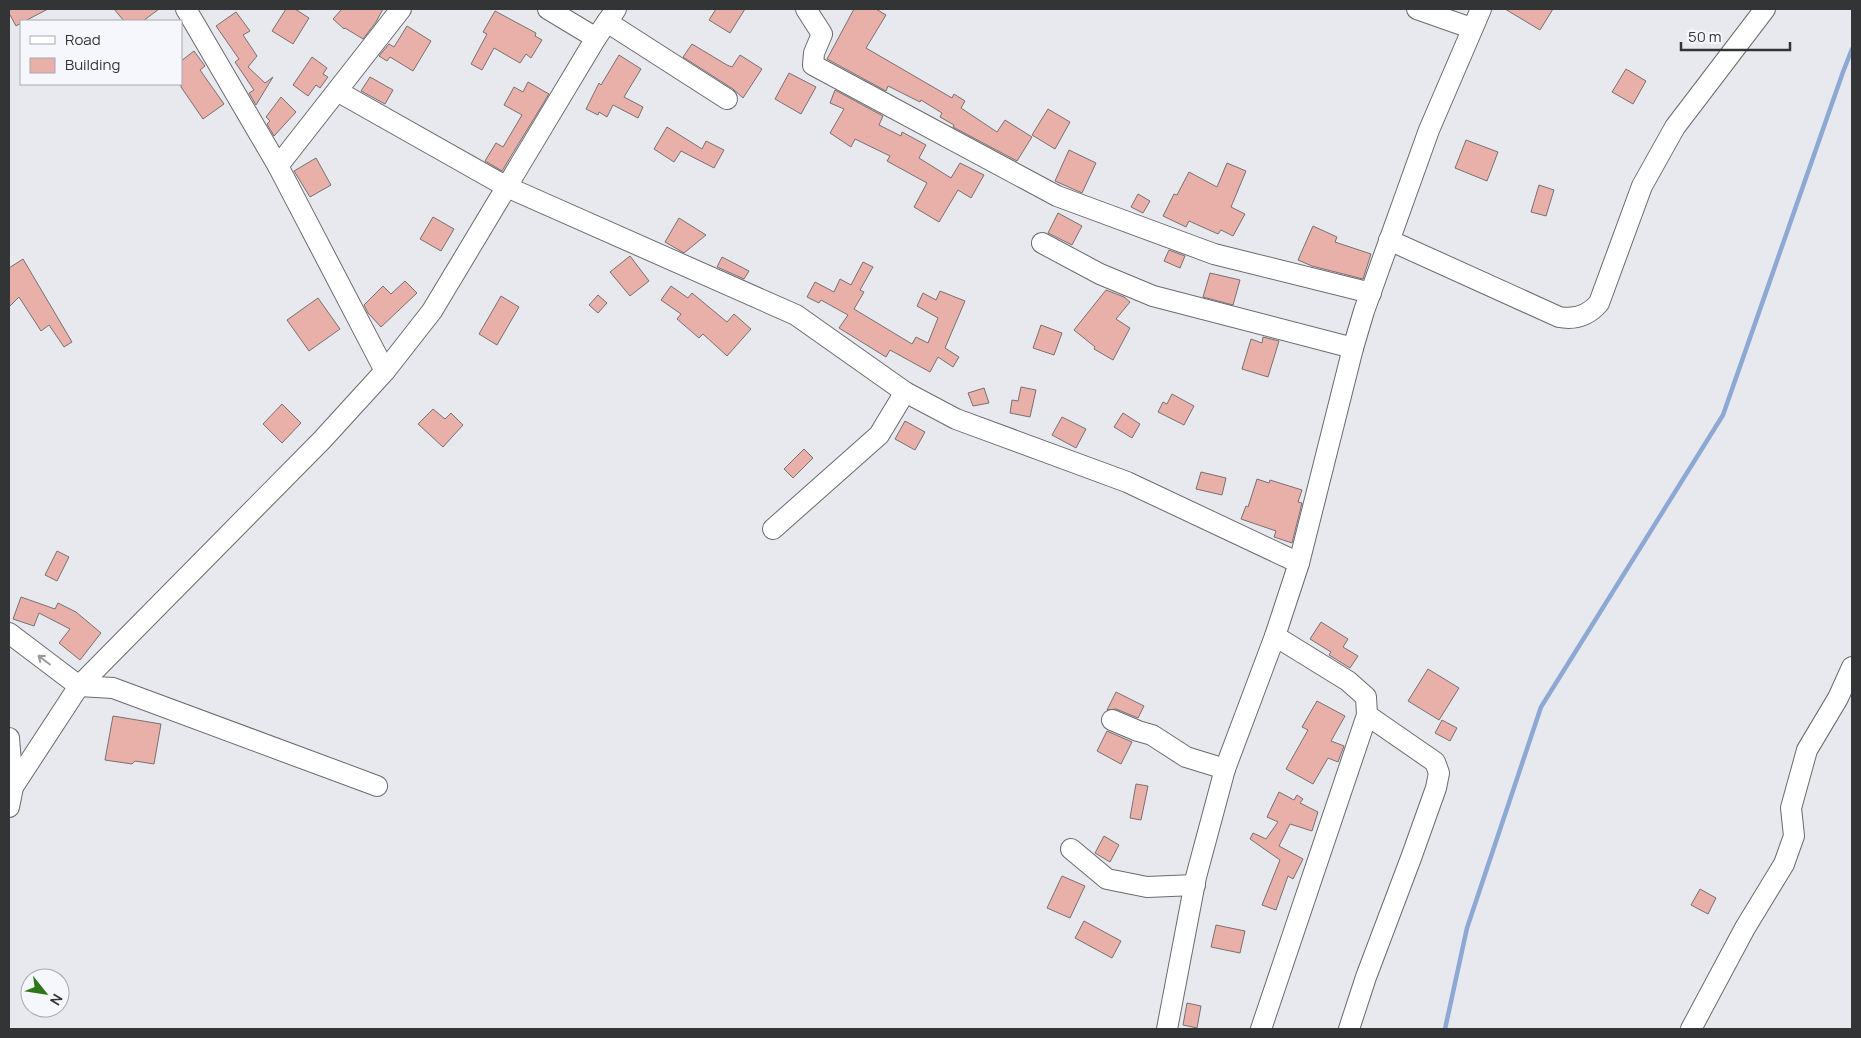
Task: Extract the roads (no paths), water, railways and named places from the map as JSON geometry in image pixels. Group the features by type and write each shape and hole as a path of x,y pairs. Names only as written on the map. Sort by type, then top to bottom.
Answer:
{"street":[{"path":"186,9 278,166 385,371"},
{"path":"278,166 401,9"},
{"path":"548,9 606,23 727,99"},
{"path":"806,9 822,34 814,53 813,65 1057,196 1214,254 1370,293"},
{"path":"1417,9 1471,28"},
{"path":"1167,1029 1195,885 1225,769 1275,636 1299,562 1353,348 1370,293 1429,130 1471,28 1481,9"},
{"path":"1389,240 1559,317 1575,318 1589,312 1599,303 1642,186 1675,127 1766,9"},
{"path":"13,787 79,686 322,440 385,371 432,312 606,23"},
{"path":"337,91 507,187 796,315 905,392 956,419 1127,482 1299,562"},
{"path":"1042,243 1100,274 1153,296 1353,348"},
{"path":"773,529 879,435 905,392"},
{"path":"9,633 79,686 113,688 377,786"},
{"path":"1261,1029 1367,715 1366,697 1348,681 1275,636"},
{"path":"1691,1029 1745,928 1784,864 1794,836 1791,808 1807,750 1838,698 1852,667"},
{"path":"1349,1029 1366,977 1436,788 1439,773 1435,762 1367,715"},
{"path":"1112,720 1138,732 1152,735 1186,757 1225,769"},
{"path":"9,738 13,787 9,807"},
{"path":"1071,849 1107,879 1147,887 1195,885"}],"waterway":[{"path":"1445,1029 1467,928 1541,707 1723,415 1852,49"}]}
